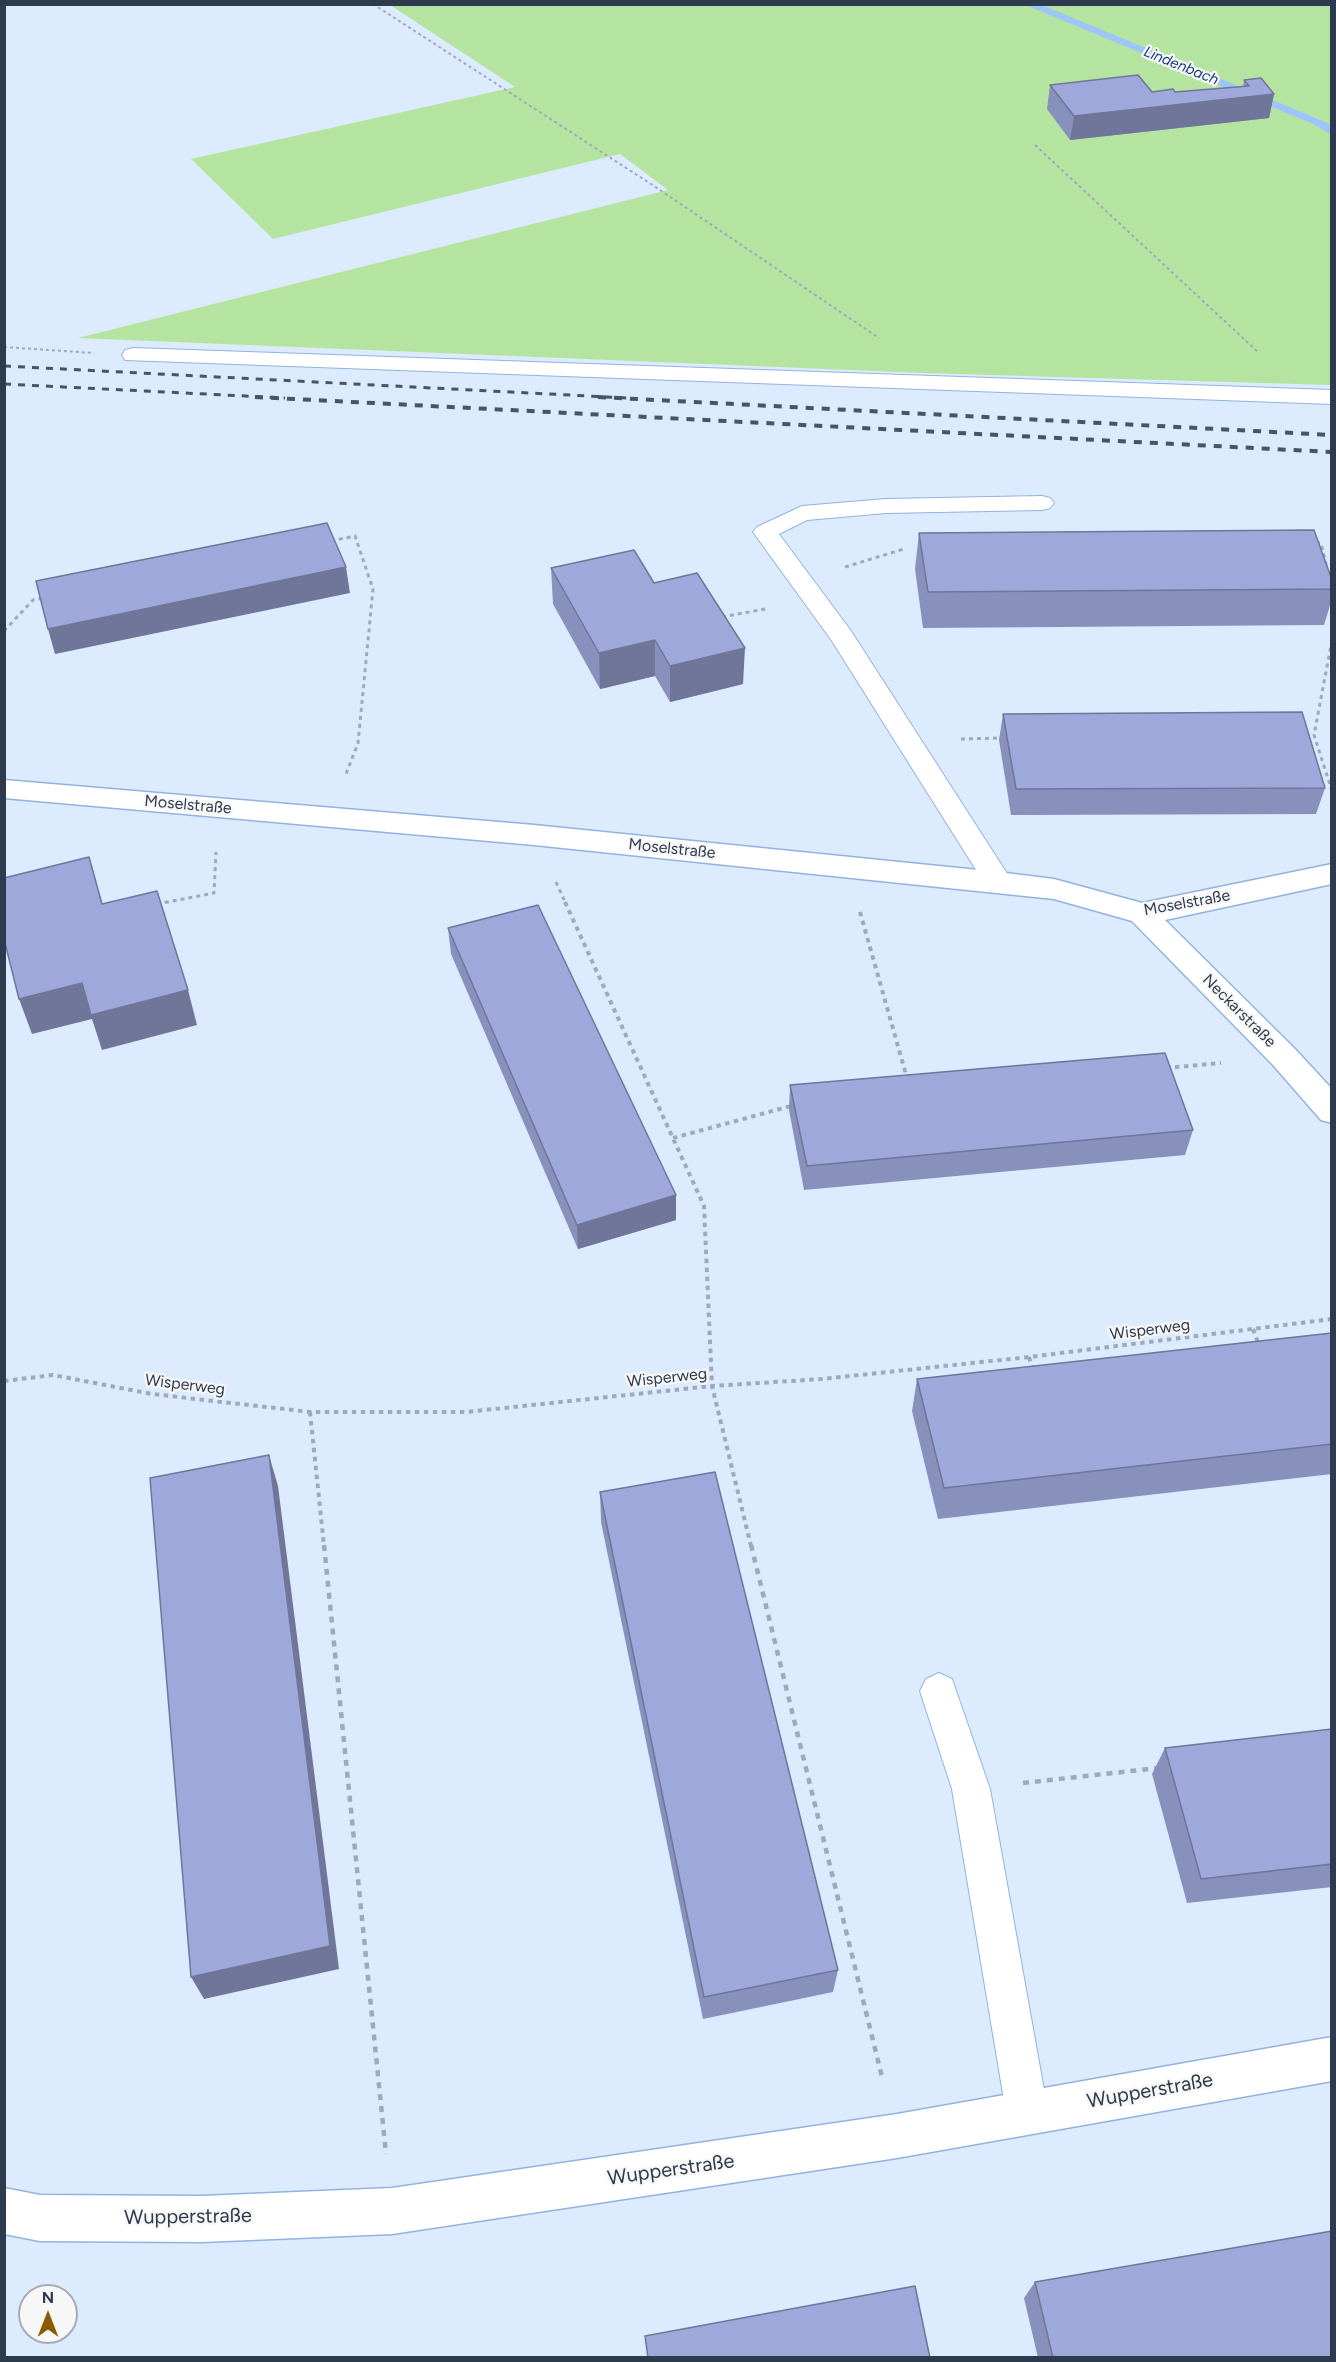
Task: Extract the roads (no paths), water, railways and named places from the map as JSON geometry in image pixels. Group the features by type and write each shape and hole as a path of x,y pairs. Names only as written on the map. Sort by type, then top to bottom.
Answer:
{"street":[{"name":"Moselstraße","path":"4,789 534,835 998,882 1054,889 1142,914 1332,874"},
{"name":"Neckarstraße","path":"1142,914 1284,1057 1332,1112"},
{"name":"Wupperstraße","path":"4,2211 40,2217 202,2219 392,2211 897,2136 1332,2059"}],"lane":[{"path":"133,355 1332,397"},
{"path":"998,882 842,637 765,532 802,513 886,506 1042,503"},
{"path":"939,1691 971,1789 1027,2112"}],"waterway":[{"name":"Lindenbach","path":"1028,4 1317,122 1332,132"}],"railway":[{"path":"4,366 627,398"},
{"path":"4,384 285,398"},
{"path":"255,397 1332,452"},
{"path":"598,397 1332,435"}]}
